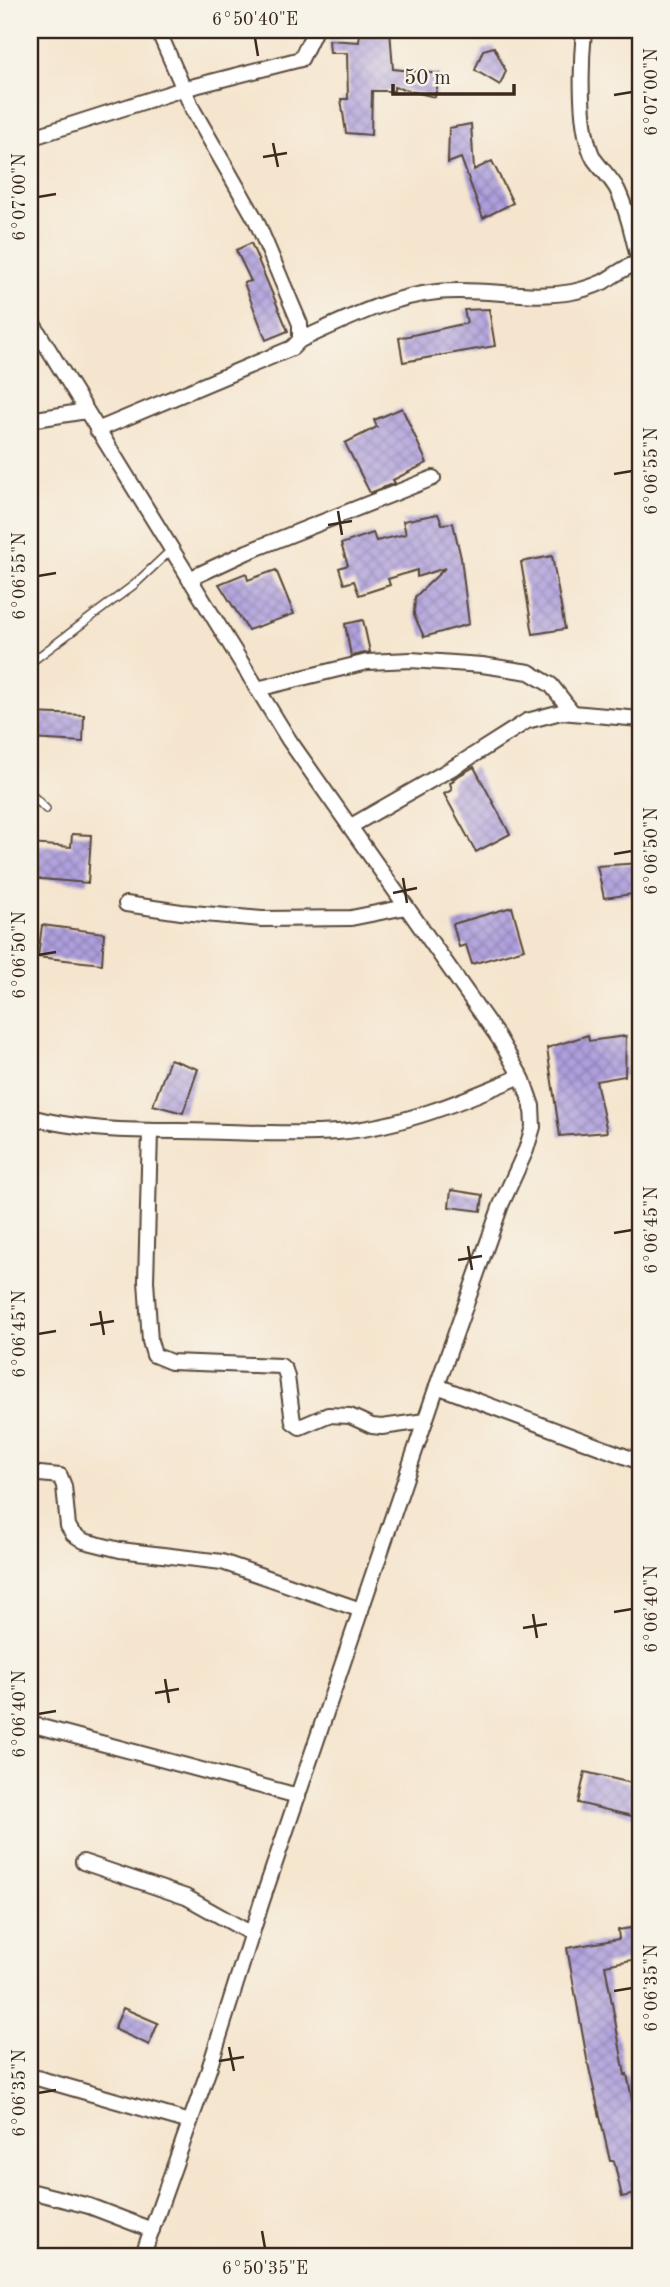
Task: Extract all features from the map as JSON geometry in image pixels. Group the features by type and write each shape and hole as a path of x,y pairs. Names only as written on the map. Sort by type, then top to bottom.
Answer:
{"street":[{"path":"158,30 193,110 256,220 300,324 300,340"},
{"path":"30,138 183,89 301,59 316,30"},
{"path":"97,430 292,348 300,340 373,307 398,299 438,292 477,291 530,295 571,292 599,284 639,262 628,217 617,189 594,158 587,136 582,96 581,55 584,30"},
{"path":"30,319 289,740 498,1037 521,1076 532,1106 533,1127 526,1150 501,1205 437,1386 190,2122 142,2257"},
{"path":"30,420 86,411"},
{"path":"189,579 259,547 433,478"},
{"path":"257,689 367,662 446,662 529,672 551,685 573,713"},
{"path":"351,826 461,763 527,721 561,712 640,719"},
{"path":"126,904 262,919 351,918 406,907"},
{"path":"30,1117 89,1128 150,1132 340,1132 439,1109 521,1076"},
{"path":"150,1132 146,1281 150,1341 154,1355 171,1362 281,1366 287,1377 293,1422 300,1427 328,1415 350,1416 372,1426 382,1427 425,1421"},
{"path":"437,1386 640,1462"},
{"path":"30,1473 60,1476 64,1486 68,1526 73,1534 84,1541 131,1551 222,1562 361,1610"},
{"path":"30,1724 298,1796"},
{"path":"83,1861 186,1897 252,1934"},
{"path":"30,2076 190,2122"},
{"path":"30,2191 89,2206 152,2230"}],"lane":[{"path":"30,663 135,584 171,550"},
{"path":"30,793 46,809"}],"building":[{"path":"360,30 390,30 393,69 440,74 435,97 394,87 394,91 372,91 371,135 346,133 341,99 348,99 347,53 330,53 329,40 359,42"},
{"path":"494,47 506,71 500,85 475,70 483,50"},
{"path":"471,124 474,170 492,161 513,203 483,218 461,158 448,163 449,128"},
{"path":"251,243 288,331 266,340 244,283 251,281 236,250"},
{"path":"489,309 495,346 403,362 399,338 467,323 464,310"},
{"path":"402,408 427,463 393,480 395,483 370,493 345,443 377,427 374,420"},
{"path":"438,514 442,524 453,523 461,558 469,624 424,637 414,615 415,597 445,568 417,577 417,570 388,579 390,585 359,595 354,581 344,584 339,568 348,565 341,544 373,533 376,541 406,534 403,521"},
{"path":"552,556 565,629 533,634 521,562"},
{"path":"276,570 294,614 248,630 219,584 246,573 248,580"},
{"path":"363,620 370,652 351,656 345,624"},
{"path":"30,713 84,715 83,742 30,739"},
{"path":"474,767 510,834 476,852 444,794 452,790 450,783 453,779"},
{"path":"72,834 91,835 88,883 30,878 30,844 71,847"},
{"path":"640,863 640,893 604,898 597,866"},
{"path":"512,907 524,949 472,964 466,945 459,947 453,924"},
{"path":"42,925 104,933 102,964 38,957"},
{"path":"588,1035 589,1041 626,1036 625,1076 596,1081 607,1132 560,1136 547,1048"},
{"path":"170,1059 198,1069 183,1113 153,1105"},
{"path":"451,1190 483,1195 481,1211 449,1207"},
{"path":"585,1772 640,1785 640,1818 578,1803"},
{"path":"631,1928 637,1959 605,1965 640,2139 640,2193 622,2197 614,2161 610,2161 587,2059 567,1948 619,1939 618,1930"},
{"path":"123,2008 158,2023 149,2045 114,2029"}]}
